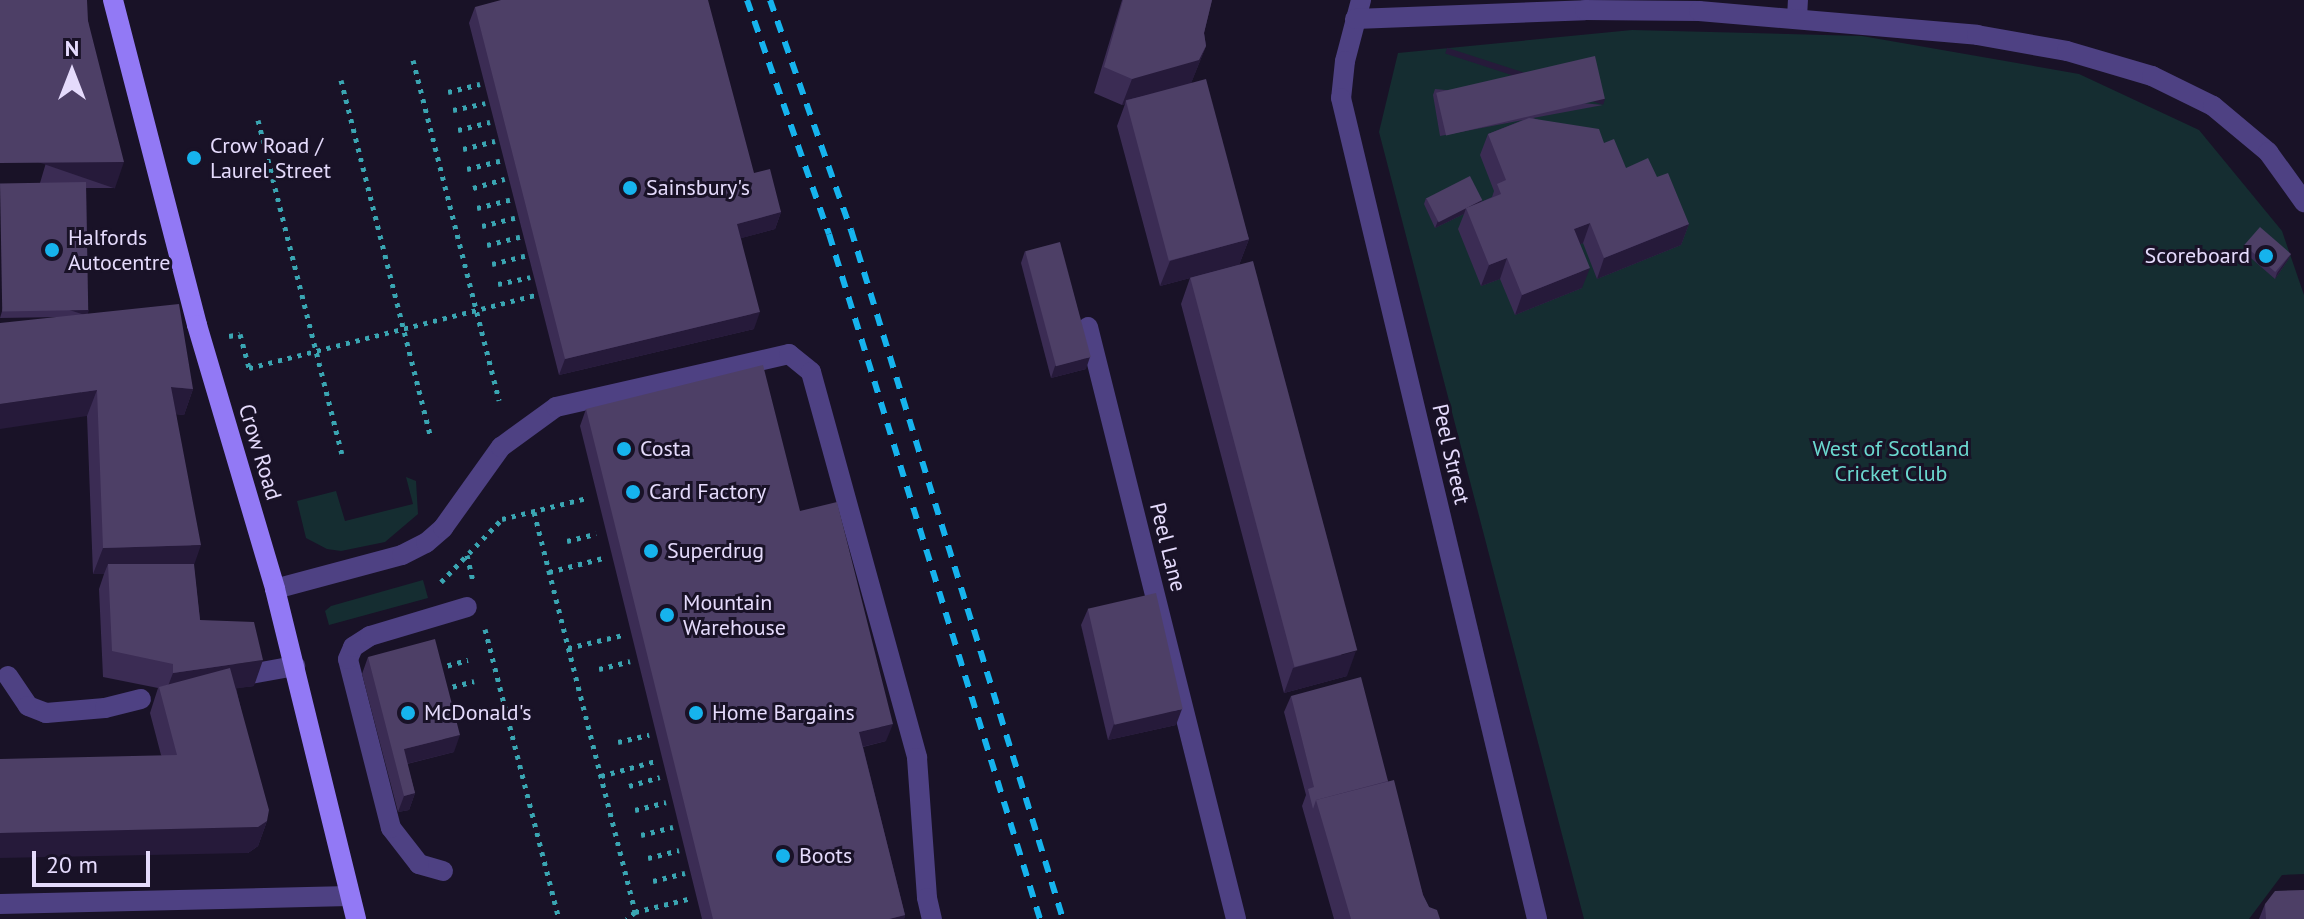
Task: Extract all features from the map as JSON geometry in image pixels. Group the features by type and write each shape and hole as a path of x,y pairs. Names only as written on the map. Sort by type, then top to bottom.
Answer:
{"street":[{"name":"Crow Road","path":"113,0 203,343 275,589 356,919"},
{"path":"1358,9 1585,5 1798,9 2067,51 2152,76 2213,106 2268,152 2304,202"},
{"name":"Peel Street","path":"1358,9 1345,61 1341,98 1537,919"},
{"name":"Peel Lane","path":"1088,327 1236,919"},
{"path":"275,589 402,555 426,543 443,528 501,447 556,407 789,354 811,372 917,758 927,898 932,919"},
{"path":"443,871 419,864 391,828 348,659 353,647 370,636 474,612"},
{"path":"251,674 295,666"},
{"path":"8,676 28,706 46,713 105,708 141,699"},
{"path":"0,904 350,896"}],"path":[{"path":"413,60 499,400"},
{"path":"341,80 431,438"},
{"path":"448,92 480,84"},
{"path":"453,110 485,103"},
{"path":"258,120 342,454"},
{"path":"458,130 490,122"},
{"path":"463,149 495,141"},
{"path":"467,169 500,161"},
{"path":"473,188 505,179"},
{"path":"477,208 510,200"},
{"path":"482,226 515,218"},
{"path":"487,245 520,237"},
{"path":"492,264 525,256"},
{"path":"498,284 530,277"},
{"path":"203,343 240,334 249,368 540,294"},
{"path":"431,593 502,519 587,498"},
{"path":"534,512 635,912"},
{"path":"567,541 596,534"},
{"path":"467,555 474,586"},
{"path":"549,572 603,558"},
{"path":"474,612 559,919"},
{"path":"568,648 623,635"},
{"path":"437,668 468,660"},
{"path":"599,669 630,661"},
{"path":"442,689 474,681"},
{"path":"618,742 649,735"},
{"path":"601,776 656,761"},
{"path":"629,786 660,777"},
{"path":"635,810 666,802"},
{"path":"641,835 673,827"},
{"path":"648,858 679,850"},
{"path":"653,881 685,873"},
{"path":"627,919 635,912 692,898"}],"green space":[{"name":"West of Scotland Cricket Club","path":"1632,30 1862,36 2079,74 2199,130 2282,231 2304,295 2304,874 2282,875 2249,919 1584,919 1379,132 1398,53"},
{"path":"406,477 416,481 418,514 385,542 341,551 327,549 306,538 297,501 336,491 345,521 413,504"},
{"path":"423,580 428,598 329,625 325,611 331,606"}],"building":[{"path":"0,0 87,0 88,21 124,162 0,163"},
{"name":"Sainsbury's","path":"501,0 708,0 754,173 770,169 781,212 737,224 760,312 565,359 475,7"},
{"path":"1123,0 1212,0 1204,33 1206,46 1199,60 1132,79 1104,67"},
{"path":"1595,56 1605,99 1446,136 1436,93"},
{"path":"1206,79 1249,239 1169,261 1126,100"},
{"path":"1529,118 1599,129 1604,143 1614,139 1626,168 1648,158 1657,177 1668,173 1689,224 1604,258 1590,223 1574,229 1590,268 1522,295 1507,258 1489,265 1466,208 1501,194 1497,184 1506,180 1488,134"},
{"path":"1470,176 1482,200 1439,222 1426,198"},
{"path":"86,182 88,310 2,311 0,184"},
{"name":"Scoreboard","path":"2260,227 2291,254 2275,272 2244,245"},
{"path":"1060,242 1091,357 1056,366 1025,251"},
{"path":"1253,261 1357,650 1295,667 1190,278"},
{"path":"179,304 193,389 171,387 201,545 103,548 97,390 0,404 0,323"},
{"path":"763,365 800,511 837,502 893,724 859,732 905,915 889,919 713,919 586,409"},
{"path":"108,564 194,564 200,620 254,622 263,660 173,673 173,664 112,651"},
{"path":"1156,593 1183,709 1115,725 1088,609"},
{"name":"McDonald's","path":"435,639 460,735 404,749 415,793 404,796 368,657"},
{"path":"230,668 269,810 267,821 258,827 0,833 0,759 177,755 159,687"},
{"path":"1361,677 1388,781 1316,800 1313,809 1308,789 1314,787 1291,696"},
{"path":"1394,780 1423,895 1429,907 1437,910 1440,919 1351,919 1316,800"},
{"path":"2304,890 2304,919 2266,919 2265,904 2275,891"}],"railway":[{"path":"747,0 829,234 1040,919"},
{"path":"770,0 851,230 1063,919"}],"place":[{"name":"Crow Road / Laurel Street","path":"194,158"},
{"name":"Sainsbury's","path":"630,188"},
{"name":"Halfords Autocentre","path":"52,250"},
{"name":"Scoreboard","path":"2266,256"},
{"name":"Costa","path":"624,449"},
{"name":"Card Factory","path":"633,492"},
{"name":"Superdrug","path":"651,551"},
{"name":"Mountain Warehouse","path":"667,615"},
{"name":"McDonald's","path":"408,713"},
{"name":"Home Bargains","path":"696,713"},
{"name":"Boots","path":"783,856"}]}
